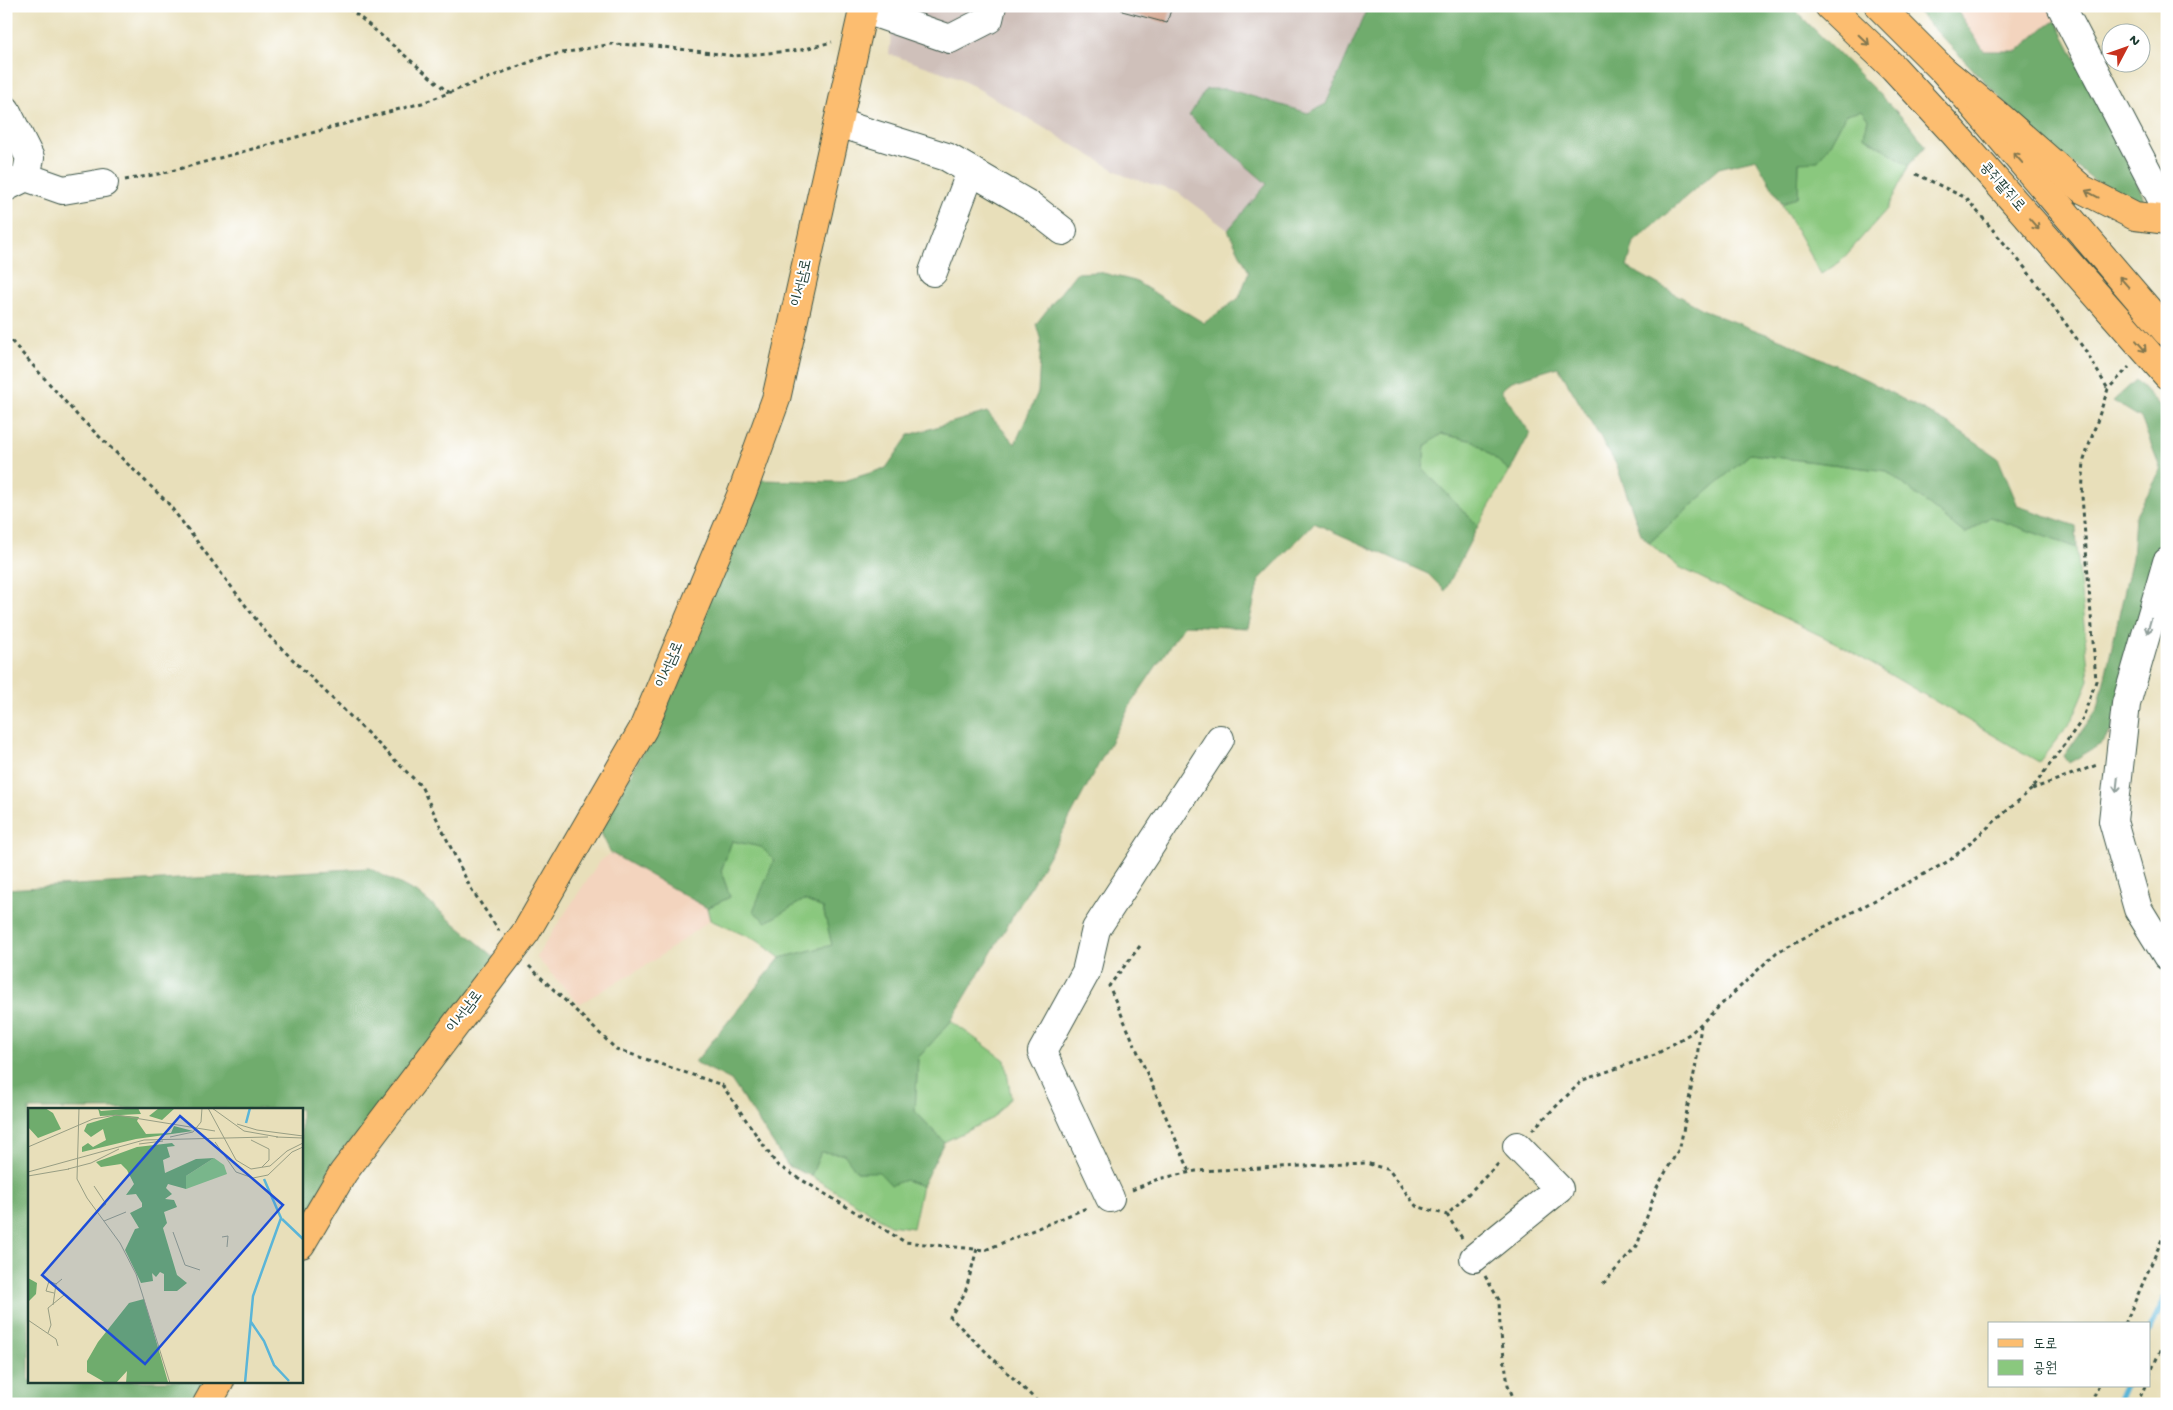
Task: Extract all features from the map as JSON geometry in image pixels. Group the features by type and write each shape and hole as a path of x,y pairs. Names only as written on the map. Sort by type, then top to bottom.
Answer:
{"main road":[{"name":"콩쥐팥쥐로","path":"1829,6 1894,68 1954,133 2167,375"},
{"name":"콩쥐팥쥐로","path":"1879,6 1943,70 2167,332"},
{"name":"이서남로","path":"302,1242 343,1172 526,932 643,729 742,493 776,399 864,8"},
{"path":"1943,70 2082,188 2135,216 2167,220"},
{"path":"207,1404 219,1382"}],"street":[{"path":"864,8 950,39 989,19 992,6"},
{"path":"2062,6 2167,209"},
{"path":"6,110 30,158 16,182 63,190 104,183"},
{"path":"838,123 947,157 1031,206 1063,231"},
{"path":"933,272 971,171"},
{"path":"2167,562 2126,704 2113,820 2138,909 2167,956"},
{"path":"1110,1198 1042,1052 1086,972 1096,929 1220,739"},
{"path":"1474,1258 1559,1189 1517,1146"}],"path":[{"path":"349,8 449,93"},
{"path":"104,183 164,173 422,103 546,56 612,44 655,46 735,56 801,50 857,36"},
{"path":"1916,174 1966,198 2025,268 2085,350 2108,389"},
{"path":"6,335 77,415 167,502 268,635 421,786 470,887 512,950 616,1049 722,1085 777,1165 905,1242 985,1250 1158,1179 1190,1172 1366,1163 1389,1170 1416,1206 1448,1215 1499,1300 1500,1328 1508,1385 1516,1404"},
{"path":"1448,1215 1583,1080 1655,1055 1691,1033 1777,952 1948,862 2032,789 2082,720 2096,681 2082,496 2084,460 2108,389 2144,350"},
{"path":"2032,789 2120,756"},
{"path":"1140,946 1109,986 1190,1172"},
{"path":"1603,1284 1637,1246 1657,1187 1680,1147 1697,1058 1701,1023"},
{"path":"2126,1322 2167,1228"},
{"path":"977,1249 965,1293 950,1316 1040,1404"},
{"path":"2150,1374 2167,1335"},
{"path":"2091,1404 2097,1388"},
{"path":"2137,1404 2144,1388"}],"shaded area":[{"path":"895,6 1368,6 1326,104 1308,113 1227,89 1206,89 1189,115 1267,184 1228,230 1177,192 1125,176 960,78 889,54"},
{"path":"1954,6 2048,6 2056,21 2047,25 2018,51 1984,51"},
{"path":"611,853 707,908 710,920 652,962 579,1004 536,957 599,862"}],"green space":[{"path":"1368,6 1791,6 1908,123 1926,146 1909,165 1864,136 1868,119 1861,110 1846,114 1830,144 1818,161 1799,162 1798,196 1782,204 1756,159 1719,168 1634,242 1627,267 1710,313 1782,340 1869,381 1947,423 1998,458 2018,506 2076,526 2077,548 1990,517 1965,534 1887,471 1750,454 1649,543 1641,534 1616,464 1558,367 1512,381 1501,390 1530,433 1510,471 1474,441 1441,434 1425,446 1423,469 1478,526 1445,591 1428,574 1314,523 1259,580 1248,628 1184,625 1132,702 1058,840 951,1021 918,1058 915,1111 944,1142 922,1186 906,1180 891,1185 879,1172 857,1172 844,1154 821,1152 811,1176 788,1166 731,1080 695,1062 780,958 832,945 823,908 804,900 766,922 753,911 774,860 761,847 732,841 721,871 730,897 707,908 611,853 600,831 653,733 760,480 841,482 886,468 909,435 987,412 1015,444 1038,392 1041,341 1036,324 1076,273 1099,272 1135,281 1204,323 1239,298 1249,272 1228,230 1267,184 1189,116 1206,89 1227,89 1308,113 1326,104"},
{"path":"1912,6 1954,6 1984,51 2018,51 2047,25 2056,21 2127,159 2145,201 2097,183 2039,138"},
{"path":"1861,110 1868,119 1864,136 1909,165 1887,209 1840,262 1821,274 1782,205 1798,196 1799,162 1830,144 1846,114"},
{"path":"2136,380 2167,413 2167,536 2136,624 2112,730 2101,744 2069,763 2064,756 2098,708 2132,558 2135,517 2161,470 2141,418 2113,401"},
{"path":"1441,434 1474,441 1510,471 1478,526 1423,469 1425,446"},
{"path":"1750,454 1887,471 1965,534 1990,517 2077,548 2089,680 2072,720 2039,762 1836,643 1679,567 1649,543"},
{"path":"732,841 761,847 774,860 766,922 804,900 823,908 832,945 780,958 758,941 710,920 707,908 730,897 721,871"},
{"path":"369,868 419,894 502,963 302,1243 302,1108 28,1108 28,1382 219,1382 207,1404 6,1404 6,889"},
{"path":"951,1021 1005,1060 1011,1097 993,1118 944,1142 915,1111 918,1058"},
{"path":"821,1152 845,1154 857,1172 879,1171 922,1186 913,1228 890,1225 811,1176"}],"building":[{"path":"1123,6 1172,6 1167,23 1122,11"}],"waterway":[{"path":"2150,1330 2167,1294"},
{"path":"2117,1404 2124,1388"}]}
